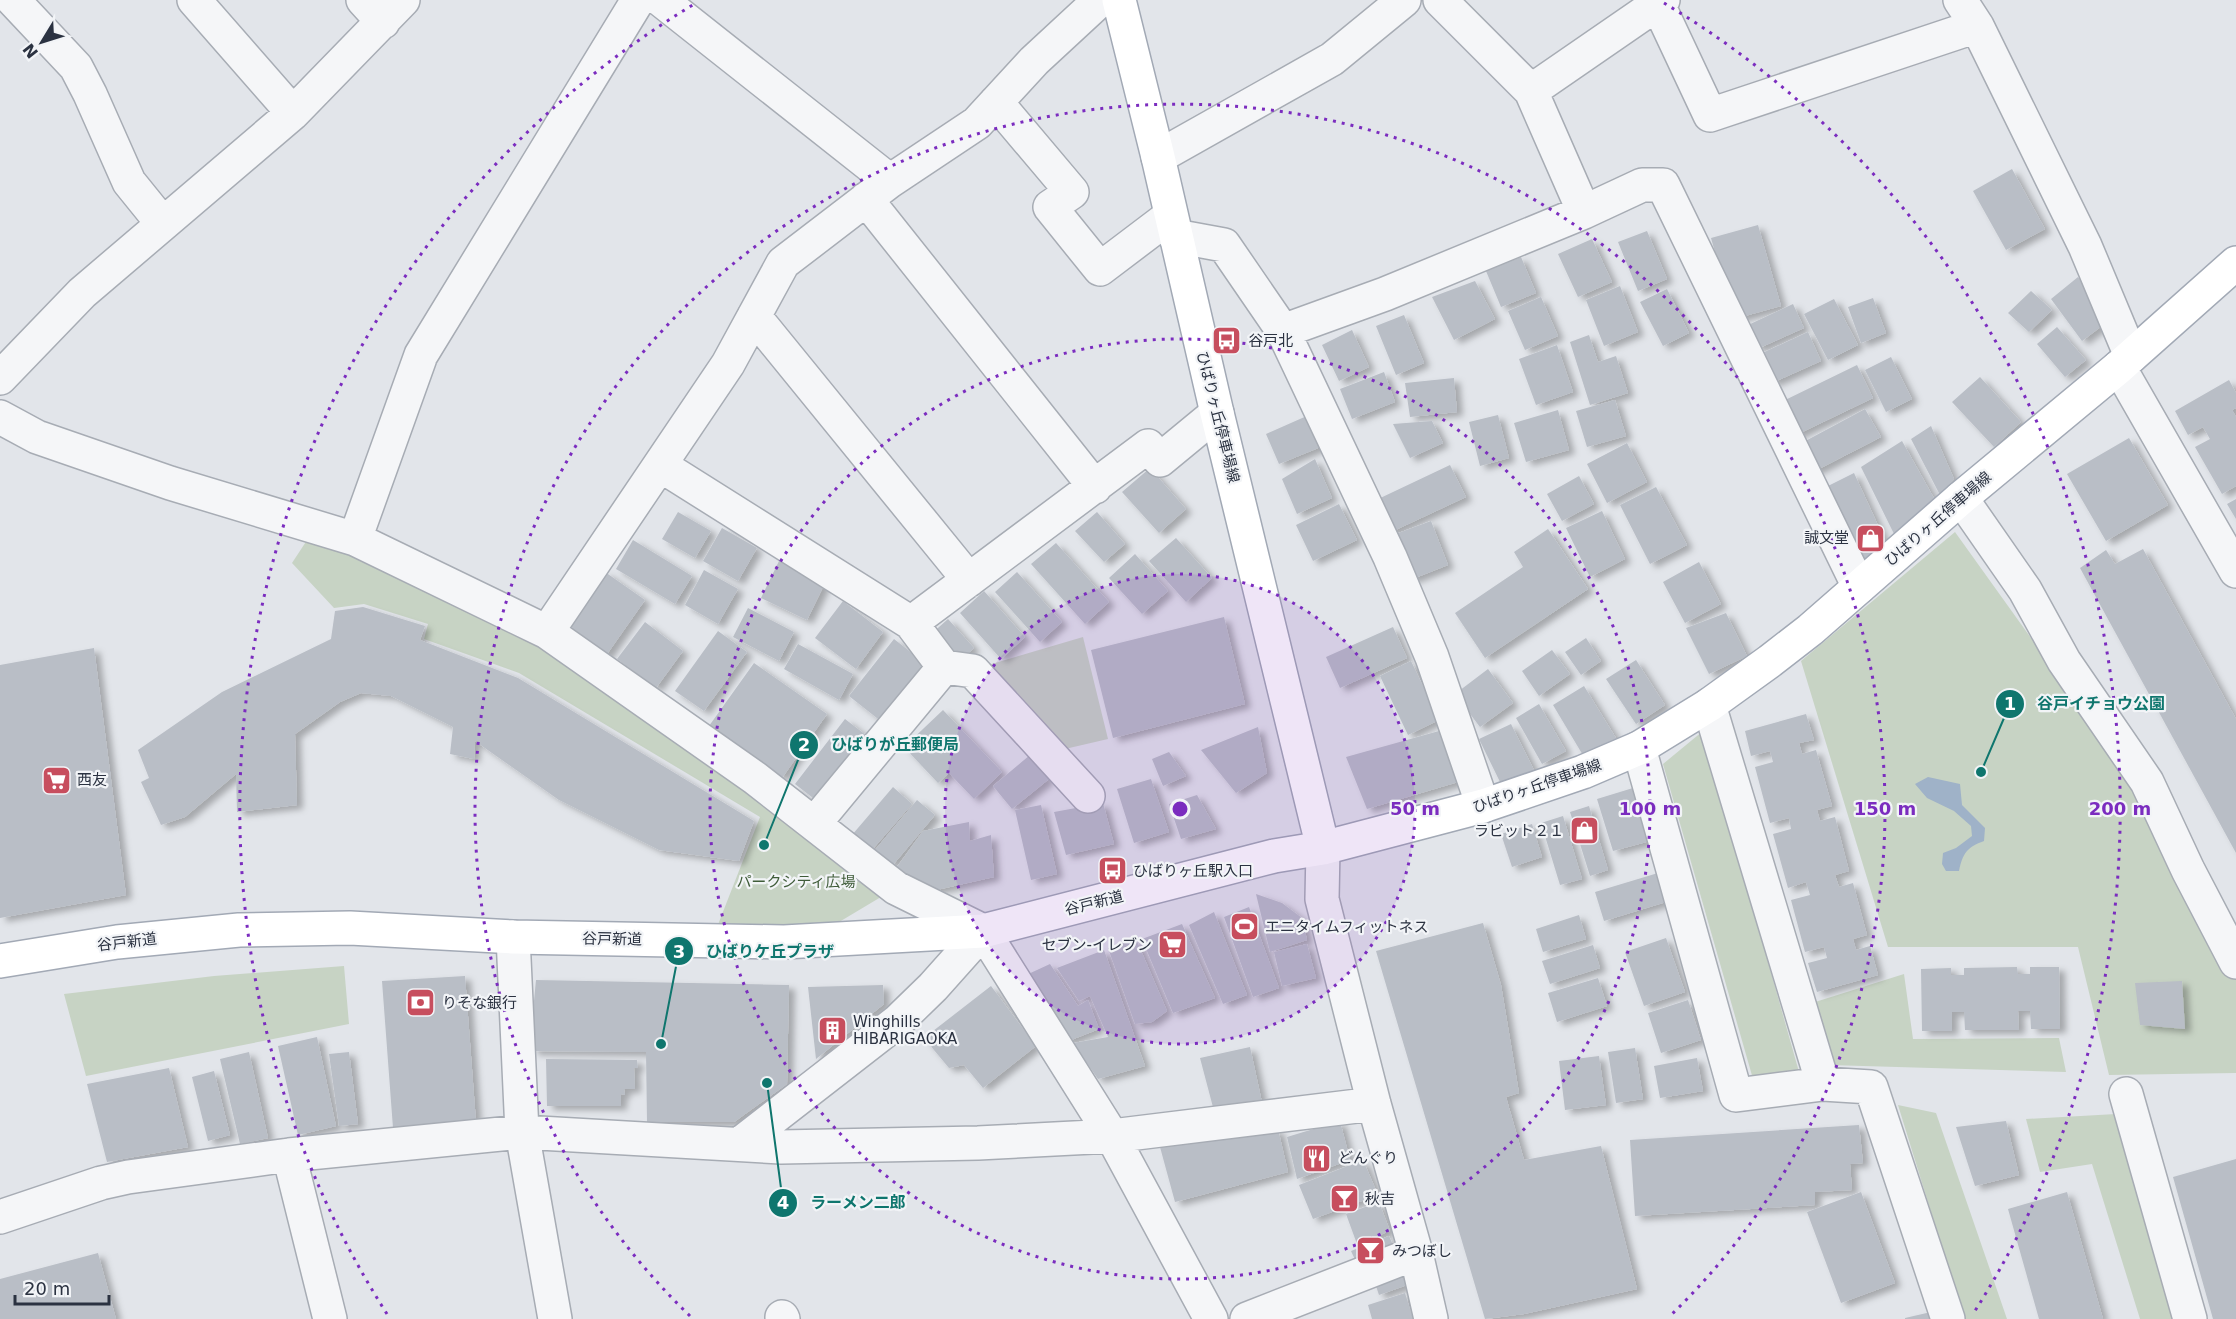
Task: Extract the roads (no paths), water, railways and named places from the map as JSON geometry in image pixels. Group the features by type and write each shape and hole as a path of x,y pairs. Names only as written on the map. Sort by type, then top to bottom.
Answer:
{"main road":[{"name":"ひばりヶ丘停車場線","path":"1119,0 1323,848 1483,807 1583,772 1639,748 1709,705 1770,661 1859,587 1961,498 2125,362 2236,264"},
{"name":"谷戸新道","path":"0,961 117,942 239,930 350,928 513,937 784,942 983,931 1274,856 1323,848"}],"street":[{"path":"14,0 76,68 129,182 163,224"},
{"path":"194,0 293,113"},
{"path":"356,539 421,355 638,0"},
{"path":"661,0 878,190 1095,487"},
{"path":"547,632 728,364 783,263 878,190 977,123 1034,61 1100,0"},
{"path":"1158,157 1332,59 1404,0"},
{"path":"1440,0 1531,91 1584,212"},
{"path":"1531,91 1659,1 1710,115 1969,13 2085,246 2125,362 2236,572"},
{"path":"0,378 82,293 293,113 383,7"},
{"path":"996,102 1072,192 1050,207 1100,269 1172,226 1224,245 1283,331 1390,557 1432,657 1483,807"},
{"path":"1283,331 1385,294 1584,212 1642,185 1663,185 1859,587"},
{"path":"754,316 969,580"},
{"path":"910,623 1148,446 1160,460 1217,413"},
{"path":"0,417 37,437 136,472 356,539 547,632 755,778 896,888 983,931 1112,1136 1203,1318"},
{"path":"660,465 910,623 944,667 973,671 1088,796"},
{"path":"1961,498 2025,590 2064,661 2147,782 2188,870 2236,962"},
{"path":"814,824 944,667"},
{"path":"1709,705 1823,1084"},
{"path":"1639,748 1736,1095 1823,1084 1871,1087 1948,1319"},
{"path":"1323,848 1322,899 1374,1104 1416,1253 1431,1319"},
{"path":"741,1143 898,1021 933,987 983,931"},
{"path":"513,937 522,1132 555,1319"},
{"path":"2126,1094 2190,1319"},
{"path":"0,1217 101,1183 128,1177 289,1155 522,1132 781,1147 978,1143 1112,1136 1374,1104"},
{"path":"289,1155 330,1319"},
{"path":"1247,1319 1416,1253"}],"water":[{"path":"1928,777 1960,784 1962,805 1985,828 1984,841 1967,852 1959,871 1946,871 1942,864 1943,853 1956,848 1972,836 1971,826 1954,811 1927,798 1915,784"}],"place":[{"name":"谷戸北","path":"1227,341"},
{"name":"誠文堂","path":"1870,538"},
{"name":"谷戸イチョウ公園","path":"1981,772"},
{"name":"西友","path":"56,780"},
{"name":"ラビット２１","path":"1585,831"},
{"name":"ひばりが丘郵便局","path":"764,845"},
{"name":"ひばりヶ丘駅入口","path":"1112,871"},
{"name":"エニタイムフィットネス","path":"1244,927"},
{"name":"セブン-イレブン","path":"1173,945"},
{"name":"りそな銀行","path":"421,1003"},
{"name":"Winghills HIBARIGAOKA","path":"832,1031"},
{"name":"ひばりケ丘プラザ","path":"661,1044"},
{"name":"ラーメン二郎","path":"767,1083"},
{"name":"どんぐり","path":"1317,1158"},
{"name":"秋吉","path":"1344,1199"},
{"name":"みつぼし","path":"1371,1251"}],"park label":[{"name":"パークシティ広場","path":"796,882"}]}
